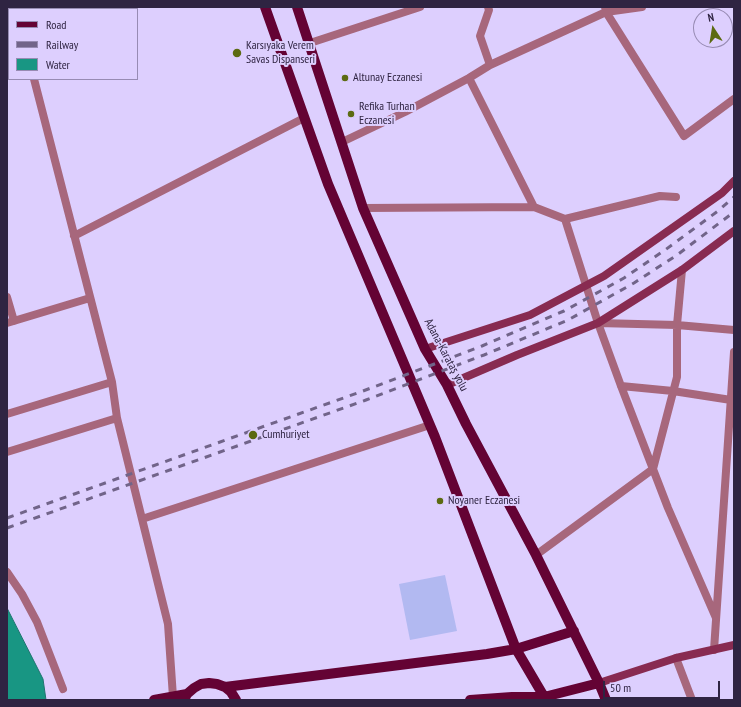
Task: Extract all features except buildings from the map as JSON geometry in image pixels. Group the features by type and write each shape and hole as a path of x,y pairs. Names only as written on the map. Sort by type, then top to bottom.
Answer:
{"main road":[{"path":"265,7 328,184 430,425 516,649 545,699"},
{"name":"Adana-Karataş yolu","path":"298,7 363,208 425,349 447,385 466,424 536,555 574,630 606,700"},
{"path":"425,349 530,315 586,286 604,276 722,193 734,181"},
{"path":"447,385 598,323 682,270 734,231"},
{"path":"225,687 480,655 516,649 574,630"},
{"path":"470,700 512,697 545,699 676,658 734,645"},
{"path":"154,700 173,696 186,697 194,688 201,684 217,684 225,687 231,692 236,700"}],"street":[{"path":"310,43 420,7"},
{"path":"488,7 489,10 480,36 490,65"},
{"path":"342,142 405,112 469,78 490,65 605,10 642,7"},
{"path":"605,10 684,136 734,99"},
{"path":"469,78 534,206"},
{"path":"34,80 112,382 117,418 168,624 173,696"},
{"path":"74,236 304,118"},
{"path":"363,208 534,206 565,219 660,196 676,197"},
{"path":"565,219 598,323 621,386 668,508 716,618"},
{"path":"536,555 653,469 677,377 677,325 682,270"},
{"path":"7,297 11,322 90,298"},
{"path":"598,323 677,325 734,330"},
{"path":"714,650 734,352"},
{"path":"7,414 112,382"},
{"path":"621,386 673,391 731,400"},
{"path":"7,452 117,418"},
{"path":"142,519 430,425"},
{"path":"7,572 22,594 37,622 63,689"},
{"path":"676,658 692,700"}],"water":[{"path":"7,608 43,679 46,700 7,700"}],"railway":[{"path":"7,518 363,391 482,346 564,311 624,278 718,211 734,197"},
{"path":"7,528 366,400 484,355 568,320 634,283 677,255 734,212"}],"place":[{"name":"Karsıyaka Verem Savas Dispanseri","path":"237,53"},
{"name":"Altunay Eczanesi","path":"345,78"},
{"name":"Refika Turhan Eczanesi","path":"351,114"},
{"name":"Cumhuriyet","path":"253,435"},
{"name":"Noyaner Eczanesi","path":"440,501"}]}
